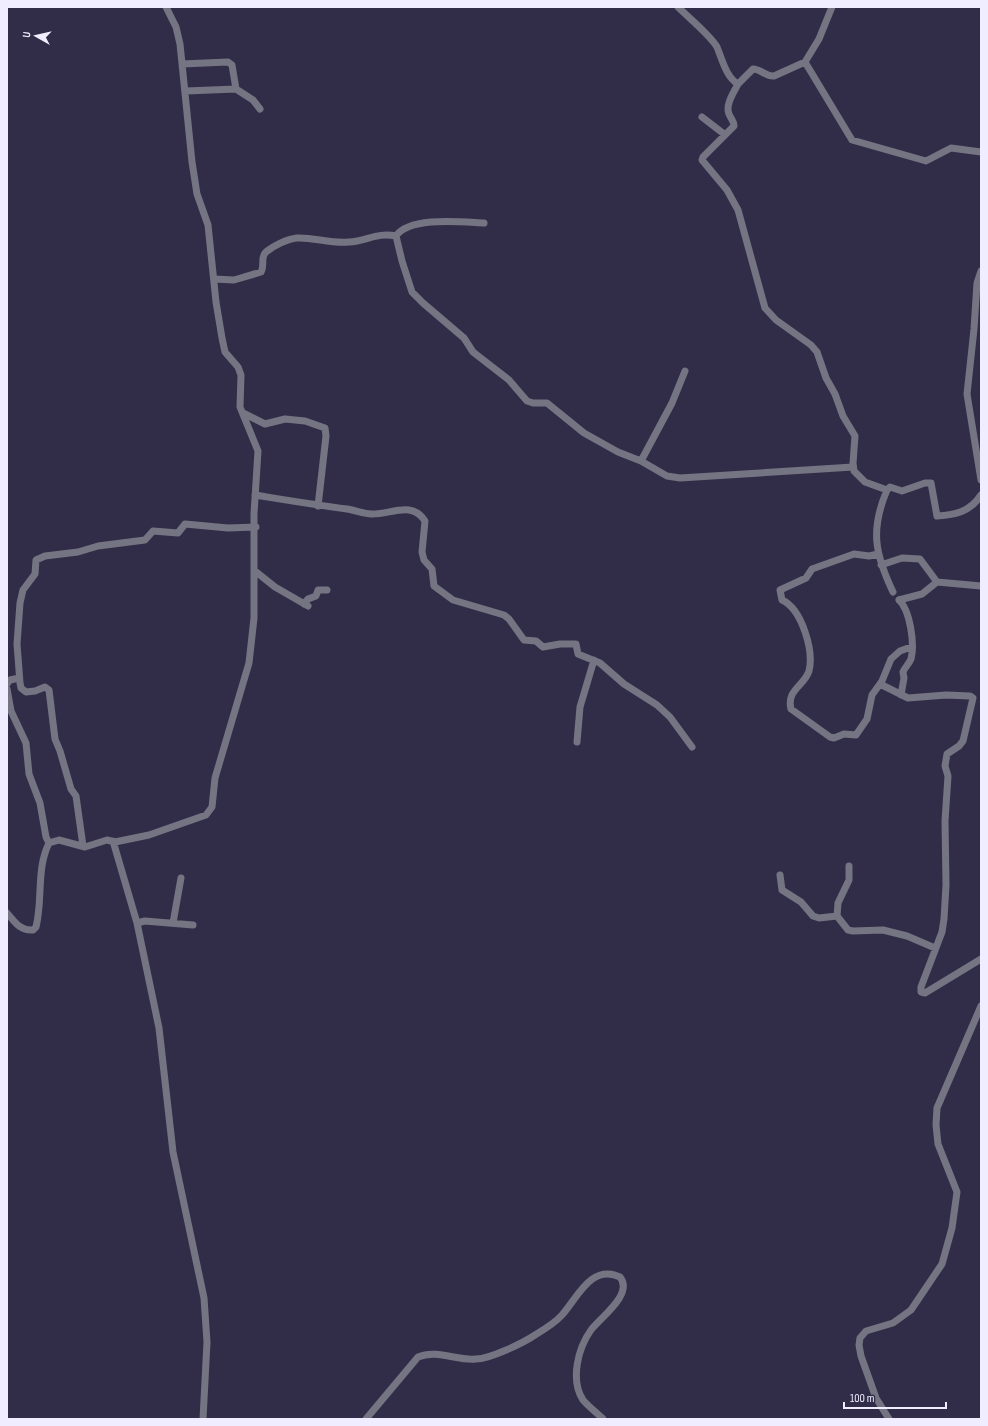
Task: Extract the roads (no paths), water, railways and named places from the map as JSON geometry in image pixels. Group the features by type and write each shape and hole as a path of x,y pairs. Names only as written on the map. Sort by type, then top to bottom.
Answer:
{"street":[{"path":"7,913 20,928 27,931 33,930 36,927 40,879 46,849 49,843 59,840 85,847 107,840 113,841 149,835 206,815 212,807 215,778 249,663 254,618 256,527 255,495 258,451 240,407 240,375 238,367 225,352 216,302 208,226 197,194 192,162 186,91 176,27 166,7"},
{"path":"678,7 715,44 725,67 733,80 738,84"},
{"path":"832,7 819,39 805,62 774,76 770,76 757,69 753,69 738,84 728,108 728,113 735,124 724,134 702,160 727,190 738,210 765,308 776,320 810,345 817,352 826,378 835,394 843,416 855,436 853,467 857,475 865,482 887,490"},
{"path":"182,64 228,62 232,65 236,89"},
{"path":"805,62 852,140 926,161 951,148 981,152"},
{"path":"186,91 236,89 253,100 260,109"},
{"path":"702,117 724,134"},
{"path":"396,236 402,229 426,223 450,221 484,223"},
{"path":"214,279 234,280 261,272 265,252 284,242 297,238 343,243 384,234 396,236"},
{"path":"396,236 412,292 464,338 475,354 509,380 527,401 533,403 547,403 591,437 618,452 642,461 658,472 680,478 853,467"},
{"path":"981,271 977,283 967,394 981,480"},
{"path":"642,461 672,403 685,371"},
{"path":"242,414 265,424 285,419 305,421 324,428 326,436 318,506"},
{"path":"893,592 881,565 878,554 877,522 887,490 890,487 902,491 925,483 931,483 937,516 962,513 977,502 981,495"},
{"path":"255,495 318,506 360,511 370,514 397,509 416,511 425,520 422,552 424,560 432,569 434,586 453,600 504,615 509,619 524,640 536,642 543,647 567,643 576,644 578,654 603,665 624,684 665,712 692,747"},
{"path":"83,846 76,796 71,789 55,739 49,690 45,687 35,691 26,692 21,688 19,678 17,644 20,603 23,590 35,574 36,559 78,552 98,546 145,540 152,531 178,533 185,524 228,528 256,527"},
{"path":"878,554 869,556 854,554 812,569 806,578 782,588 780,592 782,600 792,606 809,644 808,672 790,699 790,704 794,712 830,737 834,738 844,734 854,736 865,724 872,695 880,684 891,659 900,651 911,647"},
{"path":"881,565 902,558 920,559 937,582"},
{"path":"255,571 275,588 306,605 308,598 316,596 318,590 327,590"},
{"path":"901,695 904,678 903,672 910,661 913,641 906,610 899,600 922,594 937,582 981,586"},
{"path":"576,742 580,707 594,660"},
{"path":"7,684 8,680 19,678"},
{"path":"880,684 901,695 915,698 959,695 970,696 973,698 963,740 959,746 947,754 945,760 948,776 944,820 946,885 943,926 921,987 921,992 923,994 981,959"},
{"path":"7,689 9,711 26,743 29,774 40,804 46,837 49,843"},
{"path":"113,841 137,923 159,1028 173,1152 204,1298 207,1342 203,1419"},
{"path":"849,866 849,880 838,903 837,916 848,930 883,930 906,936 935,948"},
{"path":"780,875 782,890 801,902 813,916 819,918 837,916"},
{"path":"173,923 181,878"},
{"path":"137,923 146,921 193,924"},
{"path":"889,1419 876,1398 859,1345 860,1338 866,1331 893,1323 911,1310 942,1264 952,1228 957,1192 938,1144 936,1125 937,1108 981,1006"},
{"path":"366,1419 418,1357 440,1354 477,1360 523,1343 561,1316 583,1286 594,1277 605,1274 620,1278 624,1285 622,1292 606,1315 592,1329 583,1343 579,1358 577,1386 587,1405 603,1419"}]}
